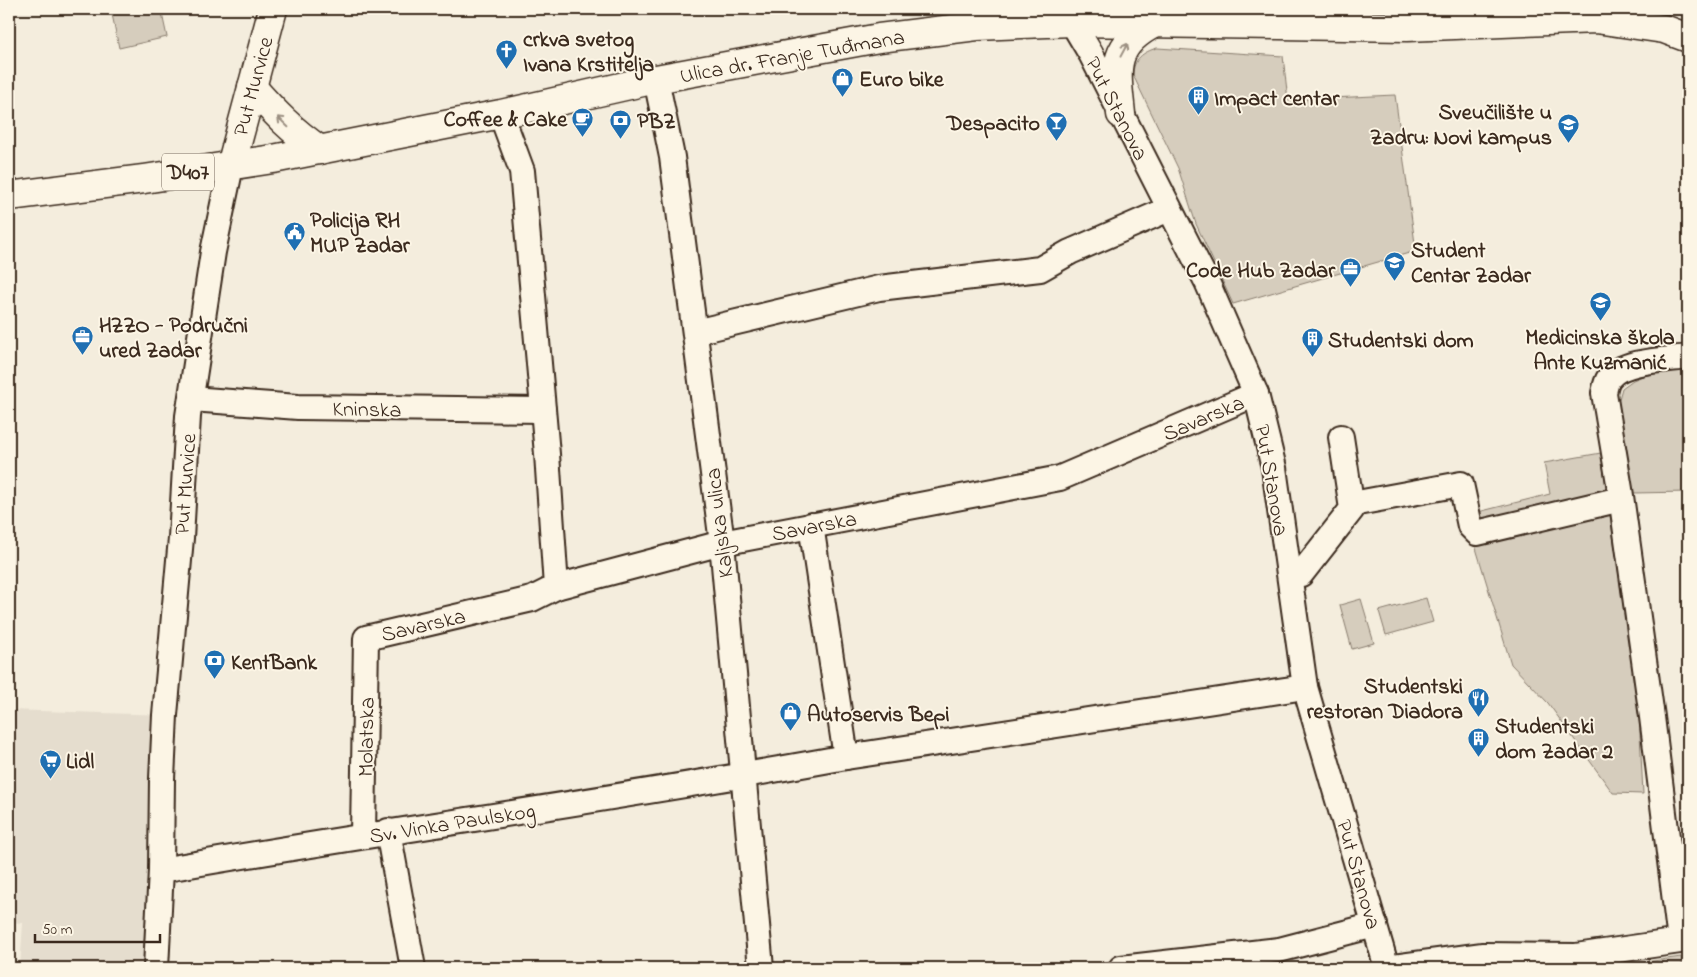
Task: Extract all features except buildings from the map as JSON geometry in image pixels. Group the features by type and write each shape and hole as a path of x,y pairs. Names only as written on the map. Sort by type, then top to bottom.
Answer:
{"main road":[{"name":"Put Murvice","path":"231,166 273,9"},
{"path":"977,26 991,21 1004,9"},
{"name":"Ulica dr. Franje Tuđmana","path":"231,166 501,114 656,80 879,38 1066,15 1153,24 1274,24 1368,18 1407,27 1596,19 1664,29 1688,38"},
{"path":"1121,114 1118,61 1129,40 1138,32 1153,24"},
{"path":"252,87 278,117 298,135 320,150"},
{"name":"D407","path":"9,196 144,180 231,166"}],"street":[{"name":"Put Stanova","path":"1066,15 1092,54 1207,282 1256,394 1274,468 1305,687 1387,968"},
{"name":"Kaljska ulica","path":"656,80 672,157 722,543 761,968"},
{"path":"501,114 522,171 556,587"},
{"name":"Put Murvice","path":"156,968 161,870 165,715 190,399 213,252 231,166"},
{"path":"695,332 879,288 1040,269 1070,252 1169,208"},
{"path":"1387,968 1483,955 1576,956 1680,941 1652,717 1604,393 1609,378 1620,369 1631,365 1688,357"},
{"name":"Savarska","path":"366,638 532,599 556,587 722,543 1060,478 1256,394"},
{"name":"Kninska","path":"190,399 298,407 543,410"},
{"path":"1301,574 1352,509 1341,437"},
{"path":"1352,504 1461,484 1470,526 1477,533 1621,499"},
{"path":"811,525 846,757"},
{"name":"Molatska","path":"363,836 366,638"},
{"name":"Sv. Vinka Paulskog","path":"161,870 743,776 846,757 1305,687"},
{"path":"388,832 413,968"},
{"path":"1121,968 1279,950 1375,926"}],"shaded area":[{"path":"134,9 161,9 167,37 119,48 112,14"},
{"path":"1157,48 1283,56 1288,100 1395,95 1416,251 1233,304 1196,224 1178,168 1133,75 1133,69 1137,60 1147,52"},
{"path":"1688,369 1688,492 1633,493 1620,423 1618,403 1622,388 1633,380 1645,375"},
{"path":"1601,453 1639,714 1643,794 1613,793 1548,703 1511,664 1466,515 1550,494 1544,463"},
{"path":"1426,598 1433,622 1386,635 1379,611"},
{"path":"1361,599 1374,643 1352,649 1340,605"},
{"path":"9,710 165,715 156,968 20,968 23,923 9,922"},
{"path":"1681,957 1683,968 1604,968"}],"place":[{"name":"crkva svetog Ivana Krstitelja","path":"507,70"},
{"name":"Euro bike","path":"843,97"},
{"name":"Impact centar","path":"1198,116"},
{"name":"Coffee & Cake","path":"583,137"},
{"name":"PBZ","path":"621,139"},
{"name":"Despacito","path":"1056,141"},
{"name":"Sveučilište u Zadru: Novi kampus","path":"1568,143"},
{"name":"Policija RH MUP Zadar","path":"294,251"},
{"name":"Student Centar Zadar","path":"1395,281"},
{"name":"Code Hub Zadar","path":"1351,288"},
{"name":"Medicinska škola Ante Kuzmanić","path":"1600,322"},
{"name":"HZZO - Područni ured Zadar","path":"83,356"},
{"name":"Studentski dom","path":"1312,358"},
{"name":"KentBank","path":"215,680"},
{"name":"Studentski restoran Diadora","path":"1479,717"},
{"name":"Autoservis Bepi","path":"791,732"},
{"name":"Studentski dom Zadar 2","path":"1479,757"},
{"name":"Lidl","path":"50,779"}]}
